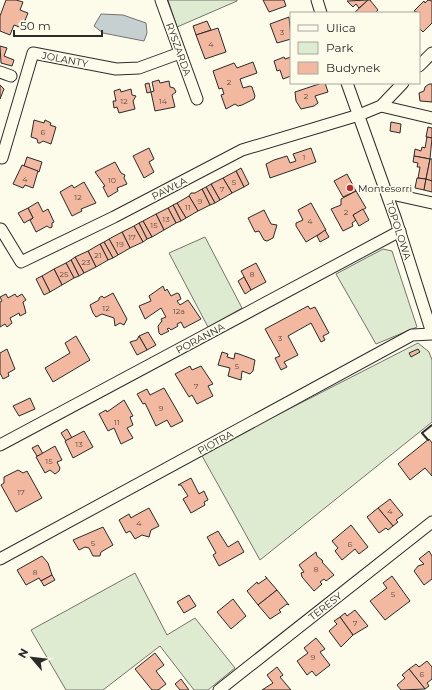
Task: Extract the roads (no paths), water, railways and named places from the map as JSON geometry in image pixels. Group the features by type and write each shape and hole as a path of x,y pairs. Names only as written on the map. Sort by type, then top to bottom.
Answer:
{"street":[{"name":"RYSZARDA","path":"161,0 196,99"},
{"path":"317,0 321,12"},
{"name":"JOLANTY","path":"2,158 33,53 116,69 139,68 180,53"},
{"path":"420,65 432,53"},
{"path":"0,72 12,76"},
{"name":"TOPOLOWA","path":"347,84 400,231 432,334"},
{"path":"359,115 381,106 402,84"},
{"path":"381,106 432,118"},
{"name":"PAWŁA","path":"2,229 20,262 114,217 242,150 359,115"},
{"path":"387,193 432,203"},
{"name":"PORANNA","path":"0,445 400,231"},
{"name":"PIOTRA","path":"0,559 412,335 432,334"},
{"name":"TERESY","path":"219,690 432,522"}],"place":[{"name":"Montesorri","path":"350,188"}]}
